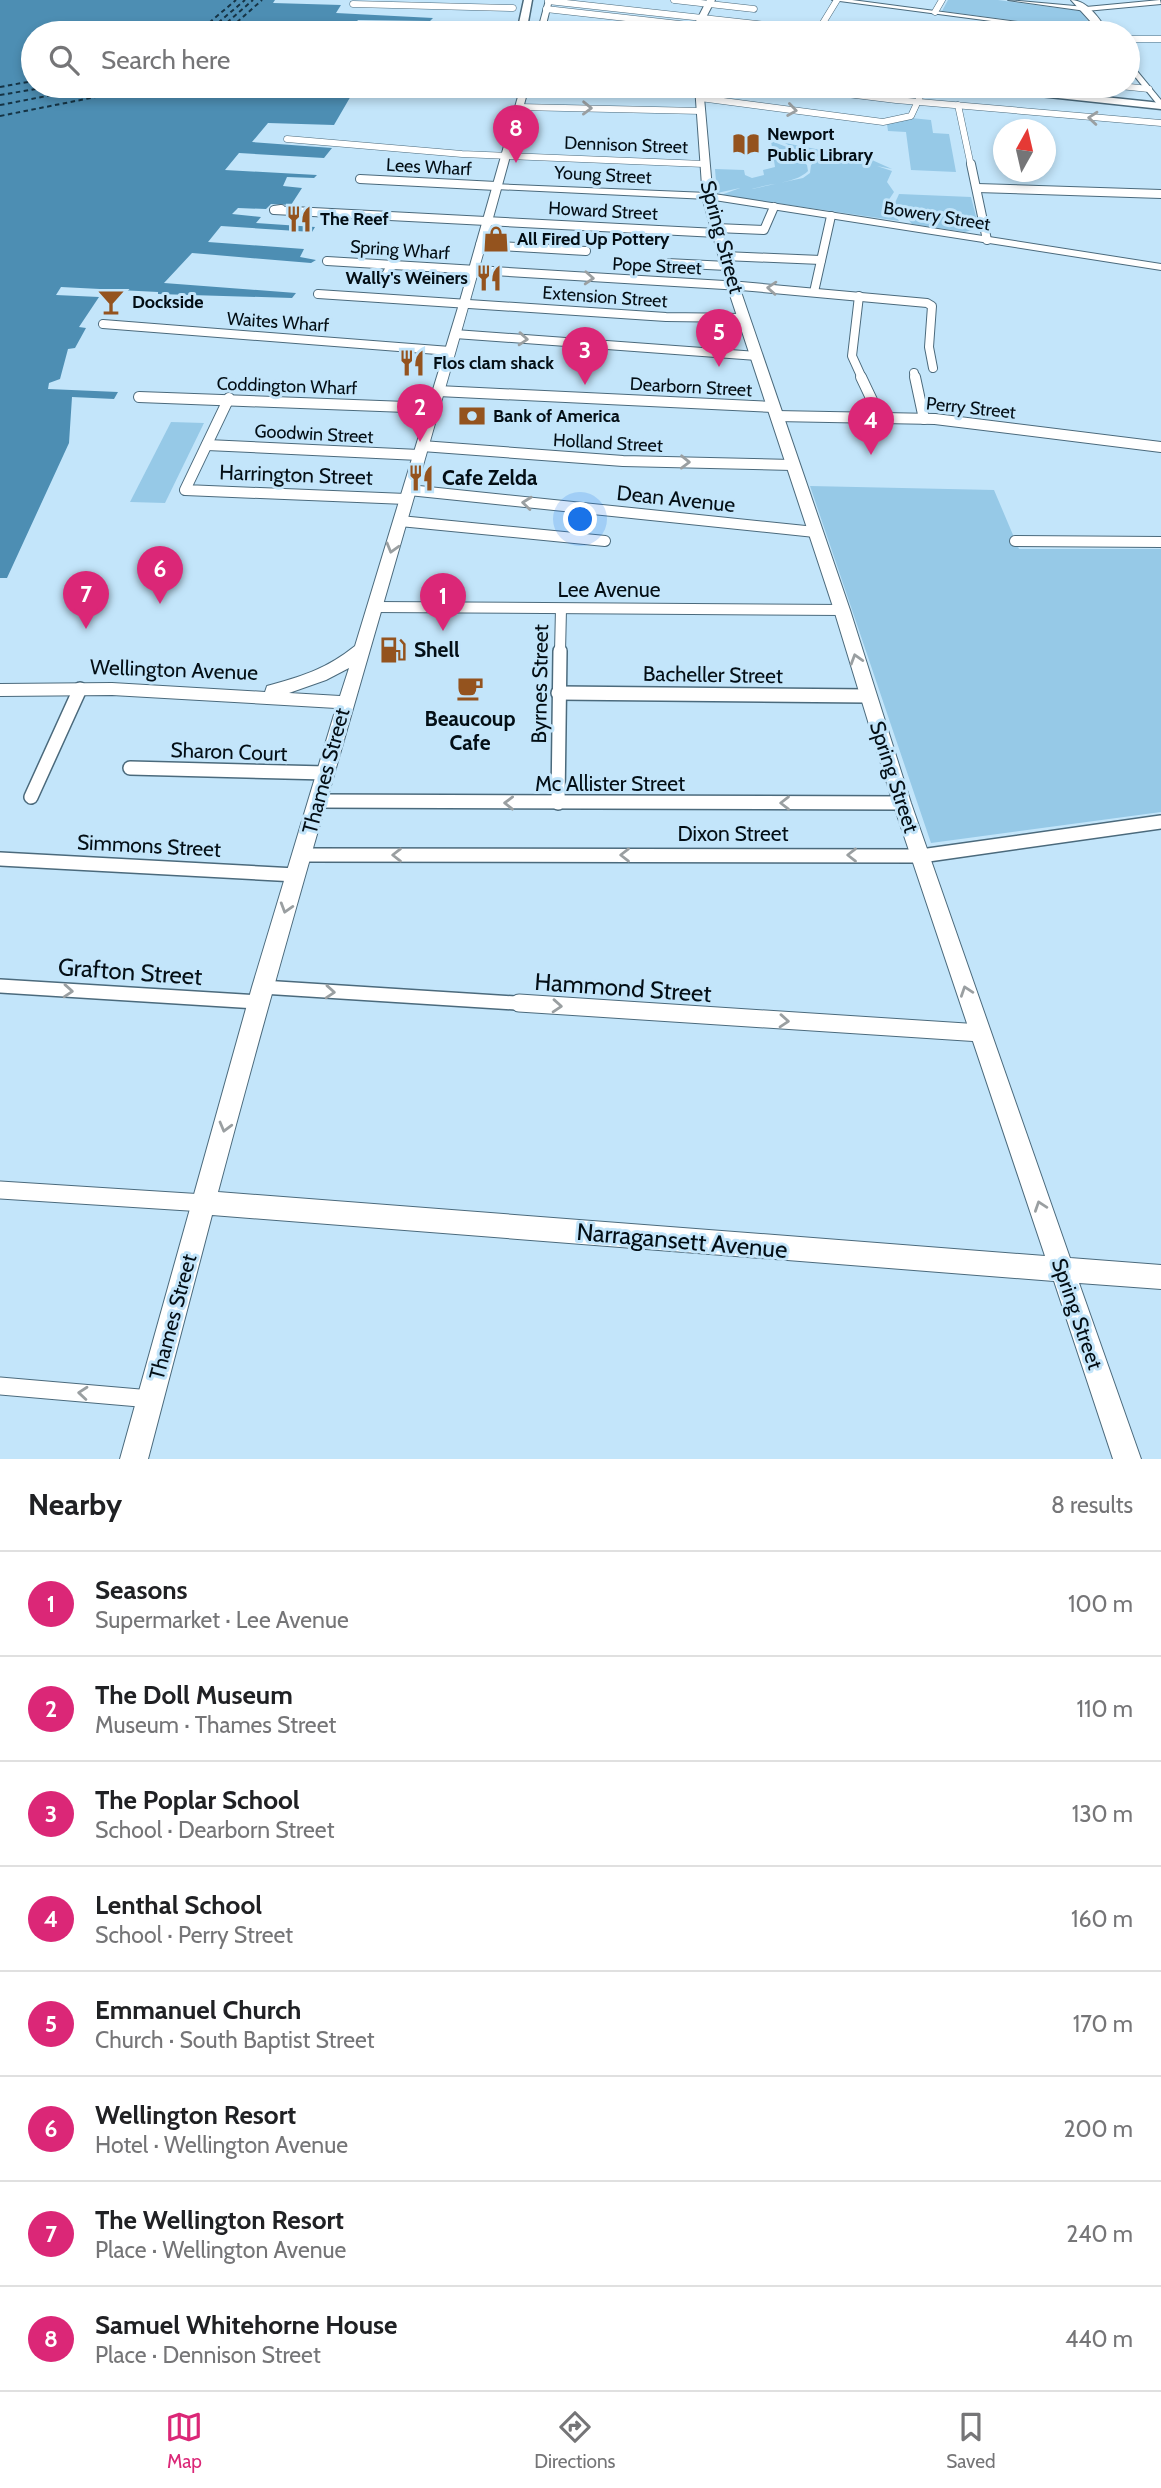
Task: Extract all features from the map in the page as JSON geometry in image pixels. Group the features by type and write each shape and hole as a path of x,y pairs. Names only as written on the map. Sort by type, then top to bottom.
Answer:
{"main road":[{"path":"518,21 528,0"},
{"path":"1075,0 1096,21"},
{"path":"700,21 710,2"},
{"path":"1140,79 1160,103"},
{"path":"1140,93 1149,90"},
{"name":"Thames Street","path":"134,1459 260,995 465,304 521,98"},
{"name":"Spring Street","path":"700,98 699,117 708,196 733,286 842,610 902,803 1126,1459"},
{"path":"1105,98 1160,103"},
{"path":"1132,98 1160,103"},
{"path":"242,695 301,685 332,671 361,650"},
{"name":"Wellington Avenue","path":"0,690 80,689 345,702"},
{"name":"Narragansett Avenue","path":"204,1203 1161,1278"}],"street":[{"path":"674,0 754,9"},
{"path":"824,21 836,0 1004,21"},
{"path":"935,12 942,0"},
{"path":"1011,0 1086,9 1161,2"},
{"path":"353,4 515,4"},
{"path":"548,4 735,21"},
{"path":"548,4 649,21"},
{"path":"543,21 548,4"},
{"path":"1140,39 1161,39"},
{"path":"1140,89 1149,90"},
{"path":"731,98 878,122 909,117 919,98"},
{"path":"883,98 1161,124"},
{"path":"958,105 987,240"},
{"path":"519,107 699,117"},
{"name":"Dennison Street","path":"287,139 505,156 704,164"},
{"name":"Lees Wharf","path":"360,179 496,186"},
{"name":"Young Street","path":"496,186 708,196"},
{"path":"977,188 1161,194"},
{"name":"Bowery Street","path":"708,196 1161,267"},
{"path":"717,231 764,230 774,207"},
{"path":"281,209 487,221"},
{"path":"814,292 831,216"},
{"name":"Howard Street","path":"487,221 717,231"},
{"path":"480,245 586,251"},
{"path":"667,263 821,260"},
{"name":"Spring Wharf","path":"327,261 472,271"},
{"path":"383,280 391,266"},
{"name":"Pope Street","path":"472,271 733,286 923,302 932,306 929,347 933,368"},
{"name":"Extension Street","path":"318,294 666,317 744,318"},
{"path":"859,296 852,356 880,417"},
{"name":"Waites Wharf","path":"103,324 450,351"},
{"path":"455,334 757,356"},
{"path":"914,373 924,419"},
{"name":"Dearborn Street","path":"438,391 775,411"},
{"name":"Coddington Wharf","path":"139,397 229,398 433,408"},
{"path":"207,445 229,398"},
{"name":"Perry Street","path":"775,411 924,419 1161,447"},
{"name":"Goodwin Street","path":"207,445 420,451"},
{"name":"Harrington Street","path":"207,445 185,490 407,495"},
{"name":"Holland Street","path":"420,451 622,461 793,465"},
{"name":"Dean Avenue","path":"407,495 814,532"},
{"path":"400,521 604,541"},
{"path":"1015,541 1161,542"},
{"name":"Lee Avenue","path":"375,607 842,610"},
{"name":"Byrnes Street","path":"558,803 561,609"},
{"path":"31,797 80,689"},
{"name":"Bacheller Street","path":"558,693 868,696"},
{"name":"Sharon Court","path":"130,768 326,773"},
{"name":"Mc Allister Street","path":"318,801 902,803"},
{"name":"Dixon Street","path":"303,855 920,856 1161,822"},
{"name":"Simmons Street","path":"0,859 296,875"},
{"name":"Grafton Street","path":"0,986 260,995"},
{"name":"Hammond Street","path":"260,995 981,1033"},
{"path":"0,1190 204,1203"},
{"path":"0,1386 151,1399"}],"shaded area":[{"path":"0,0 275,0 273,3 341,5 336,13 433,18 430,21 21,21 21,98 350,98 334,125 268,123 252,142 332,148 324,158 239,153 225,170 317,175 314,178 287,177 283,186 302,188 291,205 271,204 266,209 238,208 232,214 261,217 256,223 315,227 312,232 221,226 208,242 304,249 300,257 316,260 311,263 192,253 164,283 296,293 292,298 158,294 61,287 56,295 99,297 79,327 86,328 75,348 68,349 60,379 49,383 48,389 118,392 114,399 72,397 69,443 7,578 0,578"},
{"path":"948,0 998,0 1080,11 1088,21 1017,21 942,11"},
{"path":"911,118 931,120 933,133 949,134 956,172 911,170 906,132 888,131 887,124"},
{"path":"771,141 792,149 796,157 807,165 808,171 789,181 752,189 803,178 810,173 811,165 819,159 832,158 805,155 785,143 872,160 892,169 877,166 892,171 887,182 894,192 888,201 899,221 721,195 740,188 717,193 715,169 744,170 745,175 752,178 764,175 763,170 775,167"},
{"path":"899,194 971,197 979,228 965,232 912,224 895,203"},
{"path":"171,422 204,423 165,503 130,502"},
{"path":"810,486 994,490 1019,549 1161,549 1161,812 931,843"}],"ferry route":[{"path":"211,21 236,0"},
{"path":"220,21 245,0"},
{"path":"229,21 253,0"},
{"path":"238,21 262,0"},
{"path":"0,87 21,83"},
{"path":"0,95 21,92"},
{"path":"0,105 36,98"},
{"path":"0,116 91,98"}],"place":[{"name":"Newport Public Library","path":"746,144"},
{"name":"Samuel Whitehorne House","path":"516,163"},
{"name":"The Reef","path":"299,219"},
{"name":"All Fired Up Pottery","path":"496,239"},
{"name":"Wally's Weiners","path":"489,278"},
{"name":"Dockside","path":"111,302"},
{"name":"Flos clam shack","path":"412,363"},
{"name":"Emmanuel Church","path":"719,367"},
{"name":"The Poplar School","path":"585,385"},
{"name":"Bank of America","path":"472,416"},
{"name":"The Doll Museum","path":"420,442"},
{"name":"Lenthal School","path":"871,455"},
{"name":"Cafe Zelda","path":"421,478"},
{"name":"Wellington Resort","path":"160,604"},
{"name":"The Wellington Resort","path":"86,629"},
{"name":"Seasons","path":"443,631"},
{"name":"Shell","path":"393,650"},
{"name":"Beaucoup Cafe","path":"470,688"}]}
